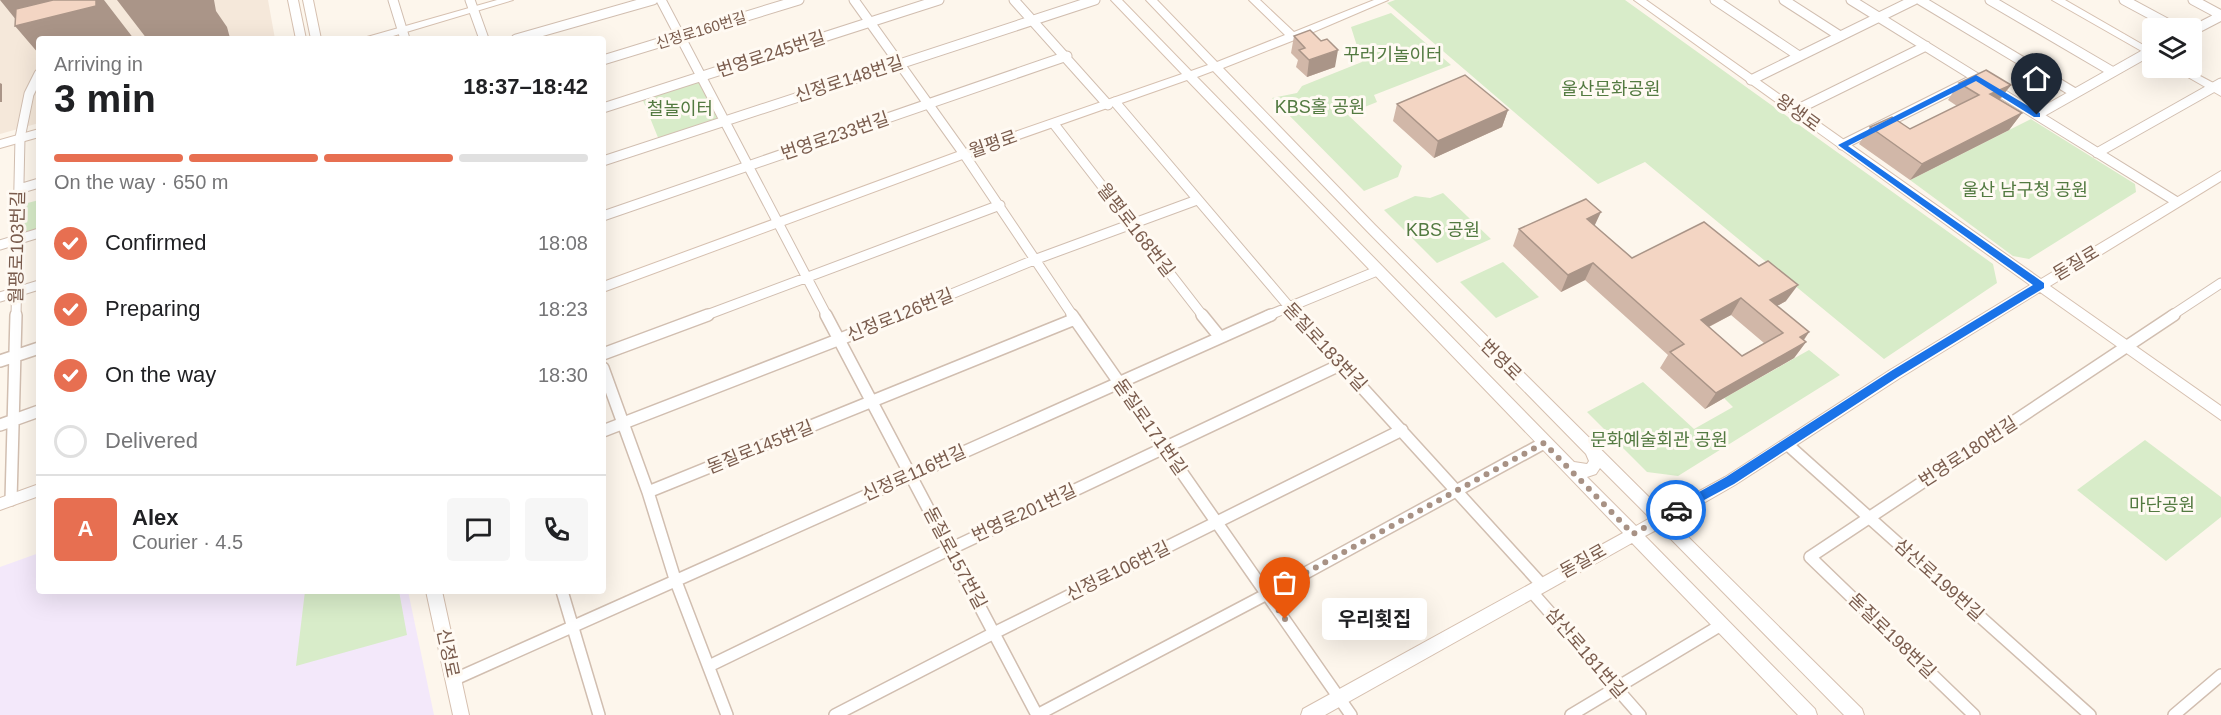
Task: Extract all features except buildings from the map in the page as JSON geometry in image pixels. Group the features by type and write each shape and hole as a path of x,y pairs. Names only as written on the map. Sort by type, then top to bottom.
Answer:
{"main road":[{"path":"293,0 300,36"},
{"path":"308,0 315,36"},
{"path":"403,35 472,5 508,0"},
{"path":"1103,0 1142,26"},
{"name":"번영로","path":"1116,0 1809,715"},
{"name":"번영로","path":"1151,0 1214,67 1593,452 1856,715"},
{"path":"1254,0 1293,37"},
{"name":"월평로","path":"606,286 964,154 1214,67 1383,0"},
{"name":"왕생로","path":"1640,0 2221,414"},
{"path":"2057,0 2142,47"},
{"path":"298,22 302,32 308,34 312,29 312,18"},
{"path":"2198,78 2218,88"},
{"path":"1221,109 1221,104 1227,98 1246,99"},
{"path":"0,144 36,134"},
{"name":"돋질로","path":"1310,715 1730,481 1902,369 2221,175"},
{"path":"1567,466 1576,470 1591,470 1596,462 1593,452"},
{"path":"6,502 36,491"},
{"name":"신정로","path":"435,594 461,715"}],"street":[{"path":"393,0 403,35"},
{"path":"527,36 653,0"},
{"name":"돋질로157번길","path":"661,0 1037,715"},
{"name":"신정로160번길","path":"606,59 799,0"},
{"name":"돋질로171번길","path":"854,0 964,154 1034,260 1351,715"},
{"name":"번영로245번길","path":"606,107 939,0"},
{"name":"돋질로183번길","path":"1014,0 1031,21 1112,104 1290,309 1457,491 1537,588"},
{"name":"신정로148번길","path":"606,160 1095,0"},
{"path":"1715,0 1799,56"},
{"path":"1784,0 1839,36"},
{"path":"1851,0 2177,202"},
{"path":"1751,80 1914,0"},
{"path":"1920,0 2075,93"},
{"path":"1990,0 2113,72"},
{"path":"2124,0 2157,18"},
{"path":"2193,0 2221,15"},
{"path":"472,5 483,36"},
{"path":"2202,25 2221,15"},
{"path":"1794,111 1926,46"},
{"name":"번영로233번길","path":"606,215 1067,56"},
{"path":"2037,115 2142,57"},
{"path":"1842,145 1976,78"},
{"name":"월평로103번길","path":"6,502 13,420 20,138 29,93 36,80"},
{"path":"2097,153 2218,88"},
{"name":"월평로168번길","path":"1054,124 1219,336"},
{"path":"19,189 36,184"},
{"name":"신정로126번길","path":"606,430 840,340 1034,260 1197,200"},
{"path":"606,353 1000,206"},
{"path":"0,245 36,234"},
{"name":"신정로116번길","path":"453,680 1219,336 1290,309 1377,271"},
{"name":"번영로180번길","path":"1810,557 2221,283"},
{"path":"0,297 36,286"},
{"path":"873,401 1075,319"},
{"path":"0,361 36,349"},
{"name":"번영로201번길","path":"709,666 950,549 1342,364"},
{"path":"606,376 648,492 675,579 727,715"},
{"name":"돋질로145번길","path":"648,492 873,401"},
{"path":"0,425 36,412"},
{"name":"신정로106번길","path":"835,715 994,633 1402,430"},
{"path":"1037,715 1267,594 1544,443"},
{"name":"삼산로199번길","path":"1788,445 2090,715"},
{"name":"돋질로198번길","path":"1810,557 1974,715"},
{"name":"삼산로181번길","path":"1537,588 1640,715"},
{"path":"563,594 598,715"},
{"path":"1571,715 1721,625"},
{"path":"2174,715 2221,675"}],"shaded area":[{"path":"0,0 268,0 274,36 36,36 36,124 0,134"},
{"path":"36,554 36,594 409,594 434,715 0,715 0,567"}],"green space":[{"name":"울산문화공원","path":"1395,0 1625,0 1993,264 1997,283 1884,359 1645,162 1598,184 1387,3"},
{"name":"KBS홀 공원","path":"1391,13 1451,65 1374,95 1377,102 1347,114 1402,166 1398,177 1364,191 1272,98 1297,93 1302,86 1362,62 1351,27"},
{"name":"철놀이터","path":"698,80 718,120 659,140 642,98"},
{"name":"울산 남구청 공원","path":"2031,119 2135,184 2136,192 2029,259 2013,256 1910,180"},
{"name":"KBS 공원","path":"1443,193 1491,239 1437,263 1384,210 1415,196 1430,198"},
{"path":"36,201 36,232 20,237 20,205"},
{"path":"1503,262 1539,297 1496,318 1460,282"},
{"name":"문화예술회관 공원","path":"1809,350 1840,375 1678,476 1647,472 1587,412 1643,382 1694,429 1733,407 1724,398"},
{"name":"마단공원","path":"2145,440 2221,497 2221,517 2166,561 2077,490"},
{"path":"305,594 400,594 407,635 296,666"}],"way so far":[{"path":"1285,619 1267,594 1544,443 1633,534 1676,510"}],"place":[{"name":"우리횟집","path":"1285,619"}],"route":[{"path":"1676,510 1730,481 1895,374 2040,285 1842,145 1976,78 2037,115"}],"park label":[{"name":"꾸러기놀이터","path":"1393,55"}]}
